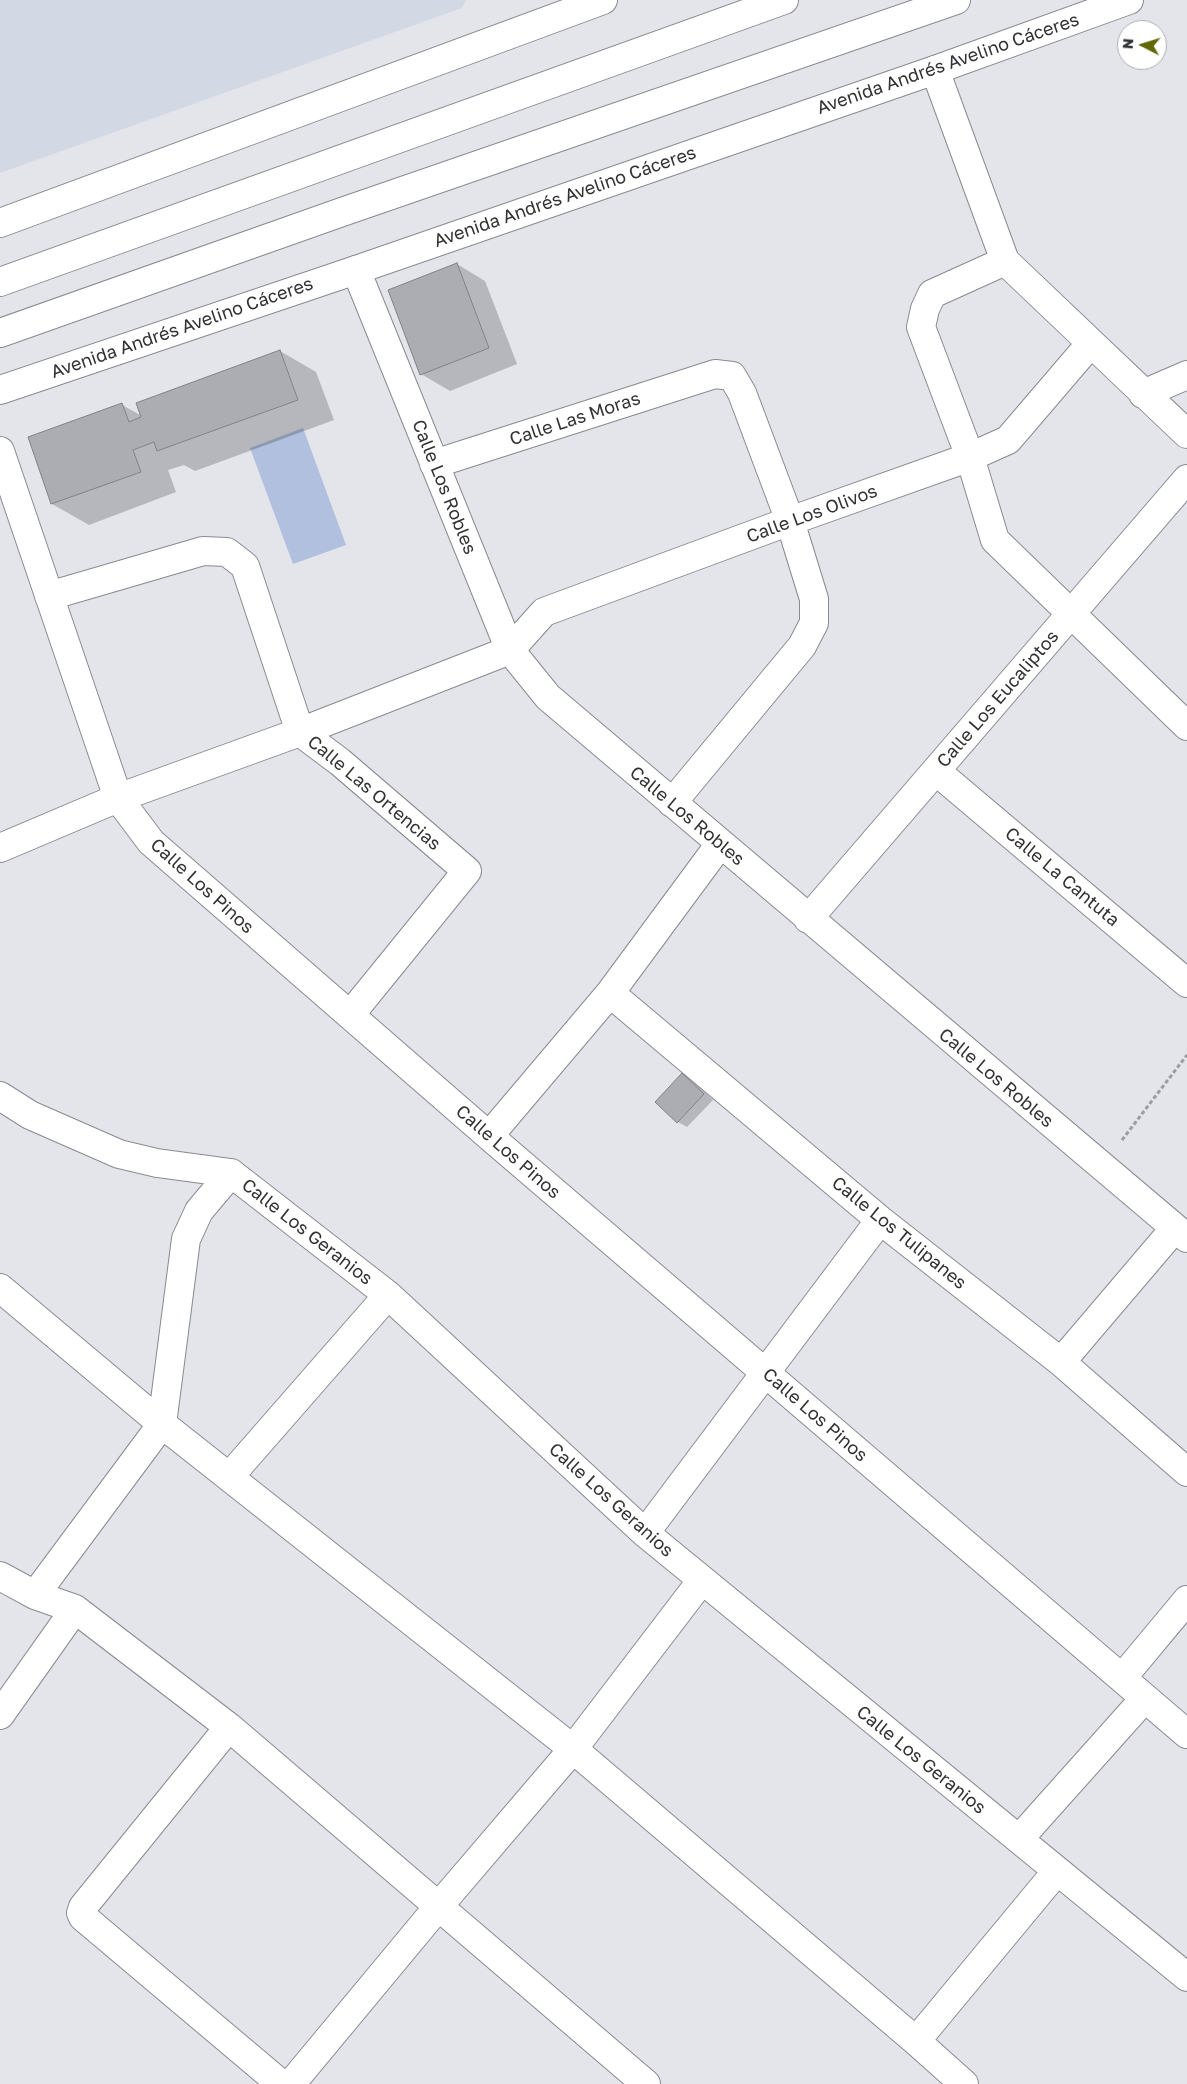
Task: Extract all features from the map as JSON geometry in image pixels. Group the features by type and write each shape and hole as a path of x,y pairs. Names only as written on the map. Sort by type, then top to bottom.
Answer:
{"street":[{"path":"0,223 603,0"},
{"path":"0,282 784,0"},
{"path":"0,333 956,0"},
{"name":"Avenida Andrés Avelino Cáceres","path":"0,390 356,270 935,70 1129,0"},
{"path":"935,70 1005,261 1187,434"},
{"path":"1005,261 932,294 920,327 970,457 995,540 1187,726"},
{"name":"Calle Los Robles","path":"356,270 510,650 548,697 1181,1233"},
{"name":"Calle Los Olivos","path":"510,650 544,612 970,457 1008,440 1091,343"},
{"name":"Calle Las Moras","path":"434,464 715,374 732,376 742,393 790,521"},
{"path":"1143,394 1187,375"},
{"name":"Calle Los Pinos","path":"0,451 118,798 151,842 489,1136 1187,1734"},
{"name":"Calle Los Eucaliptos","path":"808,919 1187,479"},
{"path":"672,803 802,646 814,623 814,599 790,521"},
{"name":"Calle Las Ortencias","path":"49,596 203,551 227,552 246,566 300,732 340,762 467,871 350,1015"},
{"path":"0,848 118,798 300,732 510,650"},
{"name":"Calle La Cantuta","path":"936,771 1187,984"},
{"path":"489,1136 610,993 720,844"},
{"name":"Calle Los Tulipanes","path":"610,993 880,1220 1061,1362 1187,1472"},
{"name":"Calle Los Geranios","path":"0,1096 30,1115 119,1154 157,1163 231,1173 388,1295 645,1533 1187,1977"},
{"path":"35,1595 162,1424 186,1240 199,1210 231,1173"},
{"path":"645,1533 764,1372 880,1220"},
{"path":"1061,1362 1181,1233"},
{"path":"0,1288 162,1424 573,1749 916,2041 960,2083"},
{"path":"229,1477 388,1295"},
{"path":"0,1576 35,1595 75,1609 229,1727 646,2084"},
{"path":"291,2084 438,1907 573,1749 702,1580"},
{"path":"1122,1678 1187,1600"},
{"path":"0,1715 75,1609"},
{"path":"1019,1839 1145,1698"},
{"path":"229,1727 81,1912 83,1917 282,2084"},
{"path":"916,2041 1057,1871"}],"path":[{"path":"1102,1167 1187,1055"}],"shaded area":[{"path":"0,0 466,0 462,8 0,173"},
{"path":"303,428 346,545 293,564 250,448"}],"building":[{"path":"457,263 489,348 420,375 388,290"},
{"path":"280,350 298,400 157,451 154,442 133,450 141,472 51,504 28,437 122,403 129,422 141,417 136,403"},
{"path":"682,1073 704,1094 677,1123 655,1102"}]}
